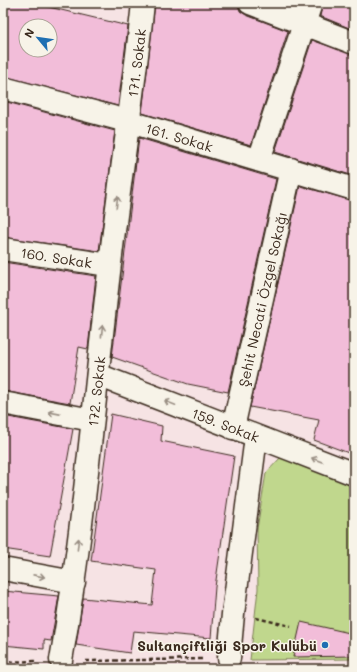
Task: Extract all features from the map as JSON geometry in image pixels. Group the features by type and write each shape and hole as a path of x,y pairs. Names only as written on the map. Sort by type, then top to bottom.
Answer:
{"street":[{"name":"171. Sokak","path":"128,121 135,80 143,3"},
{"path":"250,3 354,44"},
{"path":"259,160 303,23 311,3"},
{"name":"161. Sokak","path":"3,88 128,121 354,190"},
{"name":"172. Sokak","path":"60,660 74,582 128,121"},
{"name":"Şehit Necati Özgel Sokağı","path":"232,428 291,170"},
{"name":"160. Sokak","path":"3,249 110,265"},
{"name":"159. Sokak","path":"98,374 232,428 354,474"},
{"path":"3,403 92,420"},
{"path":"230,658 233,614 256,437"},
{"path":"3,569 74,582"}],"path":[{"path":"233,614 291,626"},
{"path":"3,662 60,660 128,661 230,658"}],"green space":[{"path":"282,456 354,484 354,659 250,660 258,589 257,529 266,473"}],"building":[{"path":"3,3 32,3 128,26 118,106 3,76"},
{"path":"155,3 238,3 240,11 246,15 288,31 251,145 142,113"},
{"path":"323,3 354,3 354,30 320,16"},
{"path":"312,40 354,55 354,176 275,152"},
{"path":"3,101 115,131 99,251 3,237"},
{"path":"139,138 276,179 228,392 188,384 112,357"},
{"path":"300,186 354,201 354,455 314,440 319,420 250,407"},
{"path":"3,262 96,276 88,349 79,347 70,403 3,391"},
{"path":"111,414 162,426 161,441 234,456 215,587 211,638 133,631 130,653 76,645 83,598 152,605 156,570 91,561"},
{"path":"3,416 73,429 50,556 3,549"},
{"path":"3,591 59,596 51,641 44,640 44,649 3,645"},
{"name":"Sultançiftliği Spor Kulübü","path":"301,622 354,634 354,656 293,657"}],"place":[{"name":"Sultançiftliği Spor Kulübü","path":"325,645"}]}
